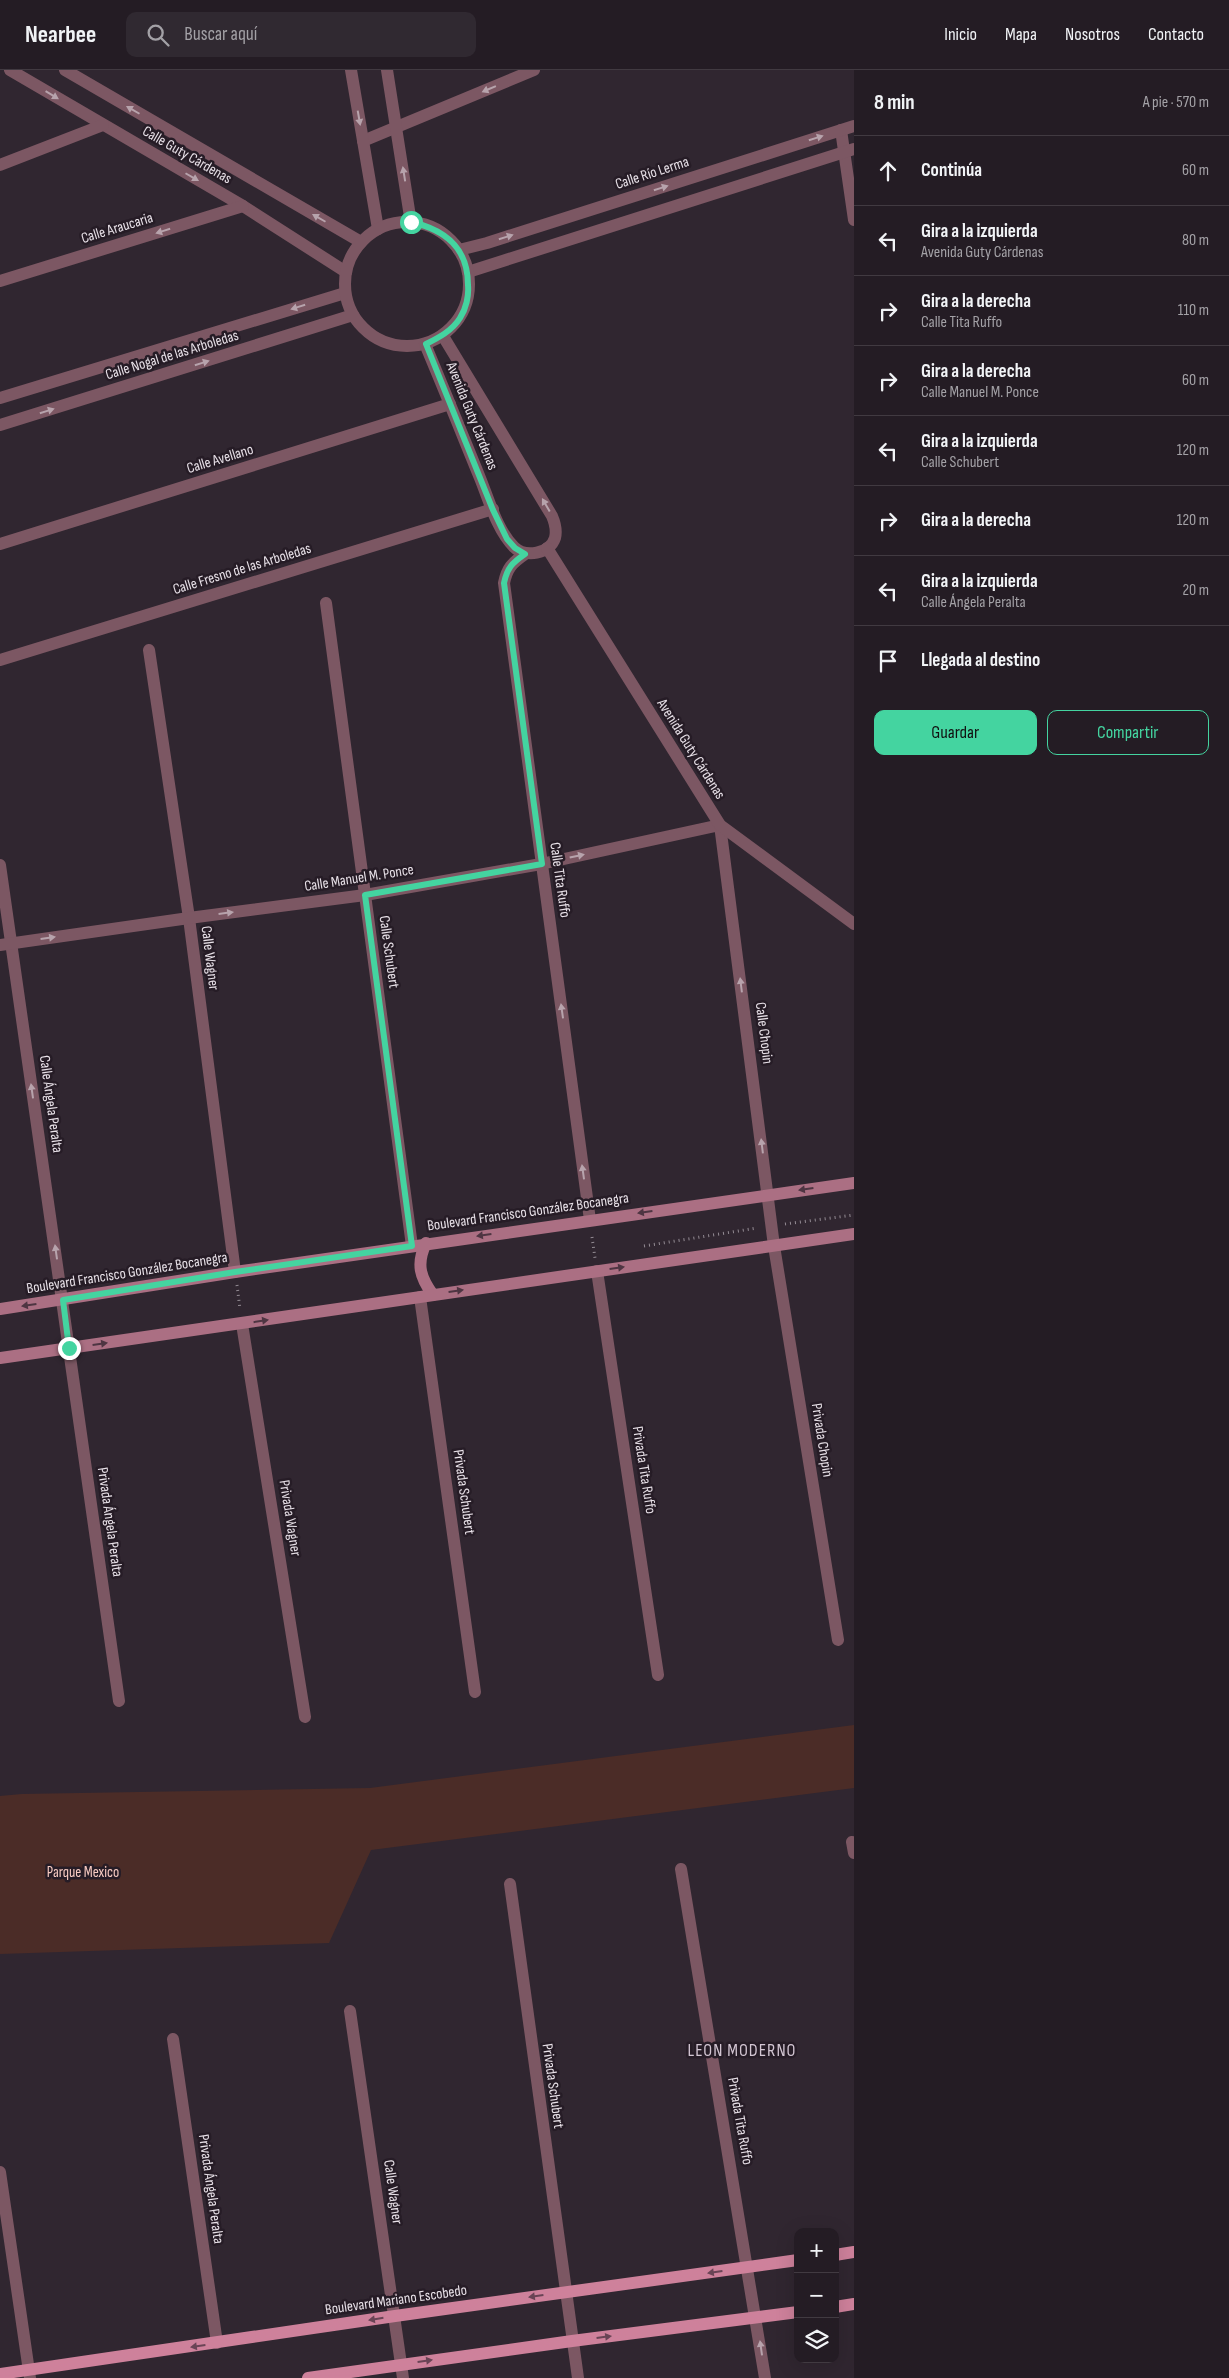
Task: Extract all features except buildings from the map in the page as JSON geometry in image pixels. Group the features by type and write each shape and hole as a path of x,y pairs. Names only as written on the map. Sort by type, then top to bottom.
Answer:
{"main road":[{"name":"Boulevard Francisco González Bocanegra","path":"0,1309 235,1272 854,1183"},
{"path":"0,1358 854,1234"},
{"path":"426,1244 420,1256 420,1270 422,1280 433,1295"},
{"path":"839,2254 854,2252"},
{"name":"Boulevard Mariano Escobedo","path":"0,2374 30,2374 395,2316 794,2261"},
{"path":"839,2306 854,2304"},
{"path":"308,2378 794,2313"}],"street":[{"name":"Calle Guty Cárdenas","path":"10,70 243,206 346,272"},
{"name":"Calle Guty Cárdenas","path":"65,70 361,242"},
{"path":"351,70 378,230"},
{"path":"387,70 411,222"},
{"path":"363,140 534,70"},
{"path":"0,165 102,125"},
{"name":"Calle Río Lerma","path":"459,250 487,243 854,126"},
{"path":"842,130 850,150 854,220"},
{"path":"468,272 850,150"},
{"name":"Calle Araucaria","path":"0,281 243,206"},
{"path":"411,222 430,226 446,236 459,250 468,272 468,296 460,318 442,336 426,344 409,347 392,345 376,339 363,329 353,316 345,292 346,272 352,256 361,242 378,230 395,224 411,222"},
{"name":"Calle Nogal de las Arboledas","path":"0,398 345,292"},
{"name":"Calle Nogal de las Arboledas","path":"0,426 353,316"},
{"name":"Avenida Guty Cárdenas","path":"442,336 552,516 556,527 554,540 547,548 720,825 854,924"},
{"name":"Avenida Guty Cárdenas","path":"426,344 493,510 507,539 515,548 525,554"},
{"name":"Calle Avellano","path":"0,544 450,404"},
{"name":"Calle Fresno de las Arboledas","path":"0,660 493,510"},
{"path":"525,554 536,553 547,548"},
{"name":"Calle Tita Ruffo","path":"525,554 512,563 507,571 504,583 590,1220"},
{"name":"Calle Schubert","path":"326,603 412,1246"},
{"name":"Calle Wagner","path":"149,650 189,918 235,1272"},
{"name":"Calle Manuel M. Ponce","path":"5,944 365,895 542,864 720,825"},
{"name":"Calle Chopin","path":"720,825 774,1246"},
{"name":"Calle Ángela Peralta","path":"0,865 5,944 63,1300 69,1348"},
{"name":"Privada Chopin","path":"774,1246 838,1640"},
{"name":"Privada Tita Ruffo","path":"597,1271 658,1675"},
{"name":"Privada Schubert","path":"420,1297 475,1692"},
{"name":"Privada Wagner","path":"242,1324 306,1717"},
{"name":"Privada Ángela Peralta","path":"69,1348 119,1701"},
{"name":"Privada Tita Ruffo","path":"682,1870 757,2318 765,2378"},
{"name":"Privada Schubert","path":"510,1884 565,2292"},
{"name":"Calle Wagner","path":"350,2011 403,2378"},
{"name":"Privada Ángela Peralta","path":"173,2040 217,2343"},
{"path":"0,2172 30,2374"},
{"path":"565,2292 578,2378"}],"path":[{"path":"590,1220 597,1271"},
{"path":"235,1272 242,1324"}],"green space":[{"name":"Parque Mexico","path":"854,1725 854,1788 371,1850 329,1943 0,1954 0,1796 22,1794 370,1788"}],"district":[{"name":"LEON MODERNO","path":"742,2050"}],"route":[{"path":"69,1348 63,1300 412,1246 365,895 542,864 504,583 507,571 512,563 525,554 515,548 507,539 493,510 426,344 442,336 460,318 468,296 468,272 465,260 459,250 446,236 430,226 411,222"}]}
